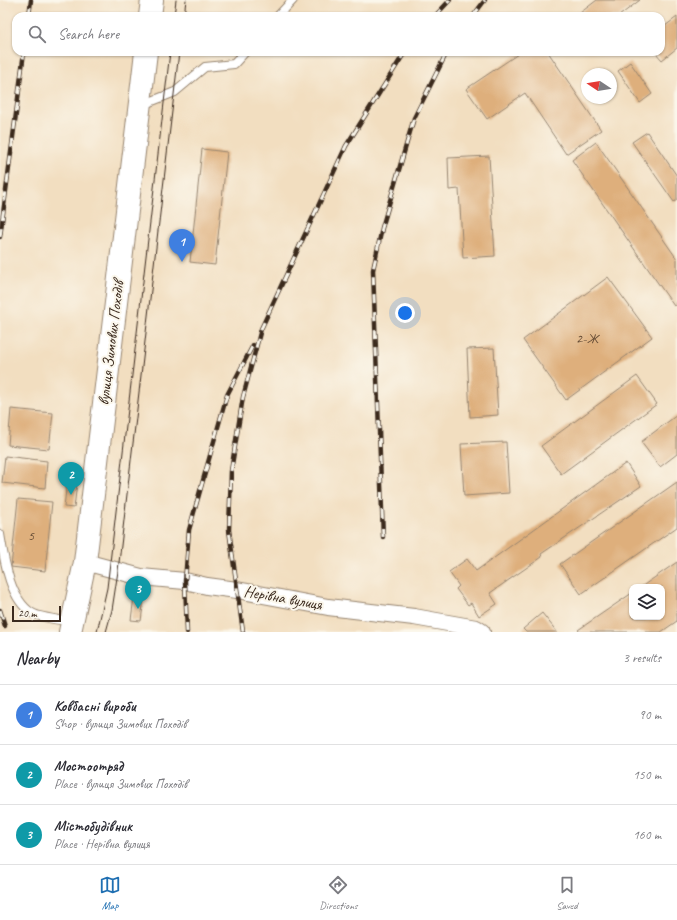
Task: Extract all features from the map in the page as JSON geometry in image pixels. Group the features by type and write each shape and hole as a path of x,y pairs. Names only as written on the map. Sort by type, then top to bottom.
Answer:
{"main road":[{"path":"150,12 152,0"},
{"name":"вулиця Зимових Походів","path":"71,627 85,562 145,56"}],"street":[{"name":"Нерівна вулиця","path":"85,562 141,577 185,581 328,607 414,617 476,628 482,632"}],"lane":[{"path":"282,12 293,0"},
{"path":"139,106 175,92 205,67 234,64 241,56"},
{"path":"0,534 5,566 17,597 32,614 71,627"}],"building":[{"path":"597,0 640,0 624,12 581,12"},
{"path":"677,17 677,48 662,60 658,56 665,56 665,26"},
{"path":"515,56 551,56 581,101 581,104 583,104 601,130 566,154 525,93 487,119 466,89"},
{"path":"630,62 652,94 640,103 618,71"},
{"path":"647,132 677,176 677,200 674,202 632,142"},
{"path":"596,142 677,259 677,304 674,306 572,160"},
{"path":"202,149 227,152 215,265 190,262"},
{"path":"489,156 495,256 463,258 459,189 449,190 448,158"},
{"path":"608,277 652,337 566,400 523,340"},
{"path":"494,348 498,415 470,417 467,349"},
{"path":"637,376 657,404 561,474 541,446"},
{"path":"11,409 53,413 49,449 8,445"},
{"path":"677,415 677,454 660,467 641,442"},
{"path":"506,442 509,493 464,496 461,444"},
{"path":"5,456 47,461 45,488 2,483"},
{"path":"626,463 641,486 541,554 542,557 490,593 497,604 479,616 471,603 468,605 456,589 459,586 449,572 467,559 476,571"},
{"path":"67,482 77,483 74,508 64,507"},
{"path":"677,482 677,527 581,594 560,564"},
{"path":"18,499 52,502 45,571 11,567"},
{"path":"677,562 677,621 661,632 580,632 578,630 629,595 629,620 665,620 665,584 645,584"},
{"path":"134,597 144,598 141,621 131,620"},
{"path":"542,613 557,632 526,632 523,629"}],"tram line":[{"path":"174,12 176,0"},
{"path":"184,12 186,0"},
{"path":"97,632 107,588 170,56"},
{"path":"106,632 112,610 118,571 179,56"}],"railway":[{"path":"30,12 31,0"},
{"path":"439,12 450,0"},
{"path":"476,12 485,0"},
{"path":"0,237 23,56"},
{"path":"243,632 229,530 231,471 243,397 261,329 346,146 402,56"},
{"path":"383,537 373,270 382,228 414,118 445,56"},
{"path":"187,632 185,581 189,530 227,395 253,345"},
{"path":"0,610 5,626"}],"place":[{"name":"Ковбасні вироби","path":"182,262"},
{"name":"Мостоотряд","path":"71,495"},
{"name":"Містобудівник","path":"138,609"}]}
